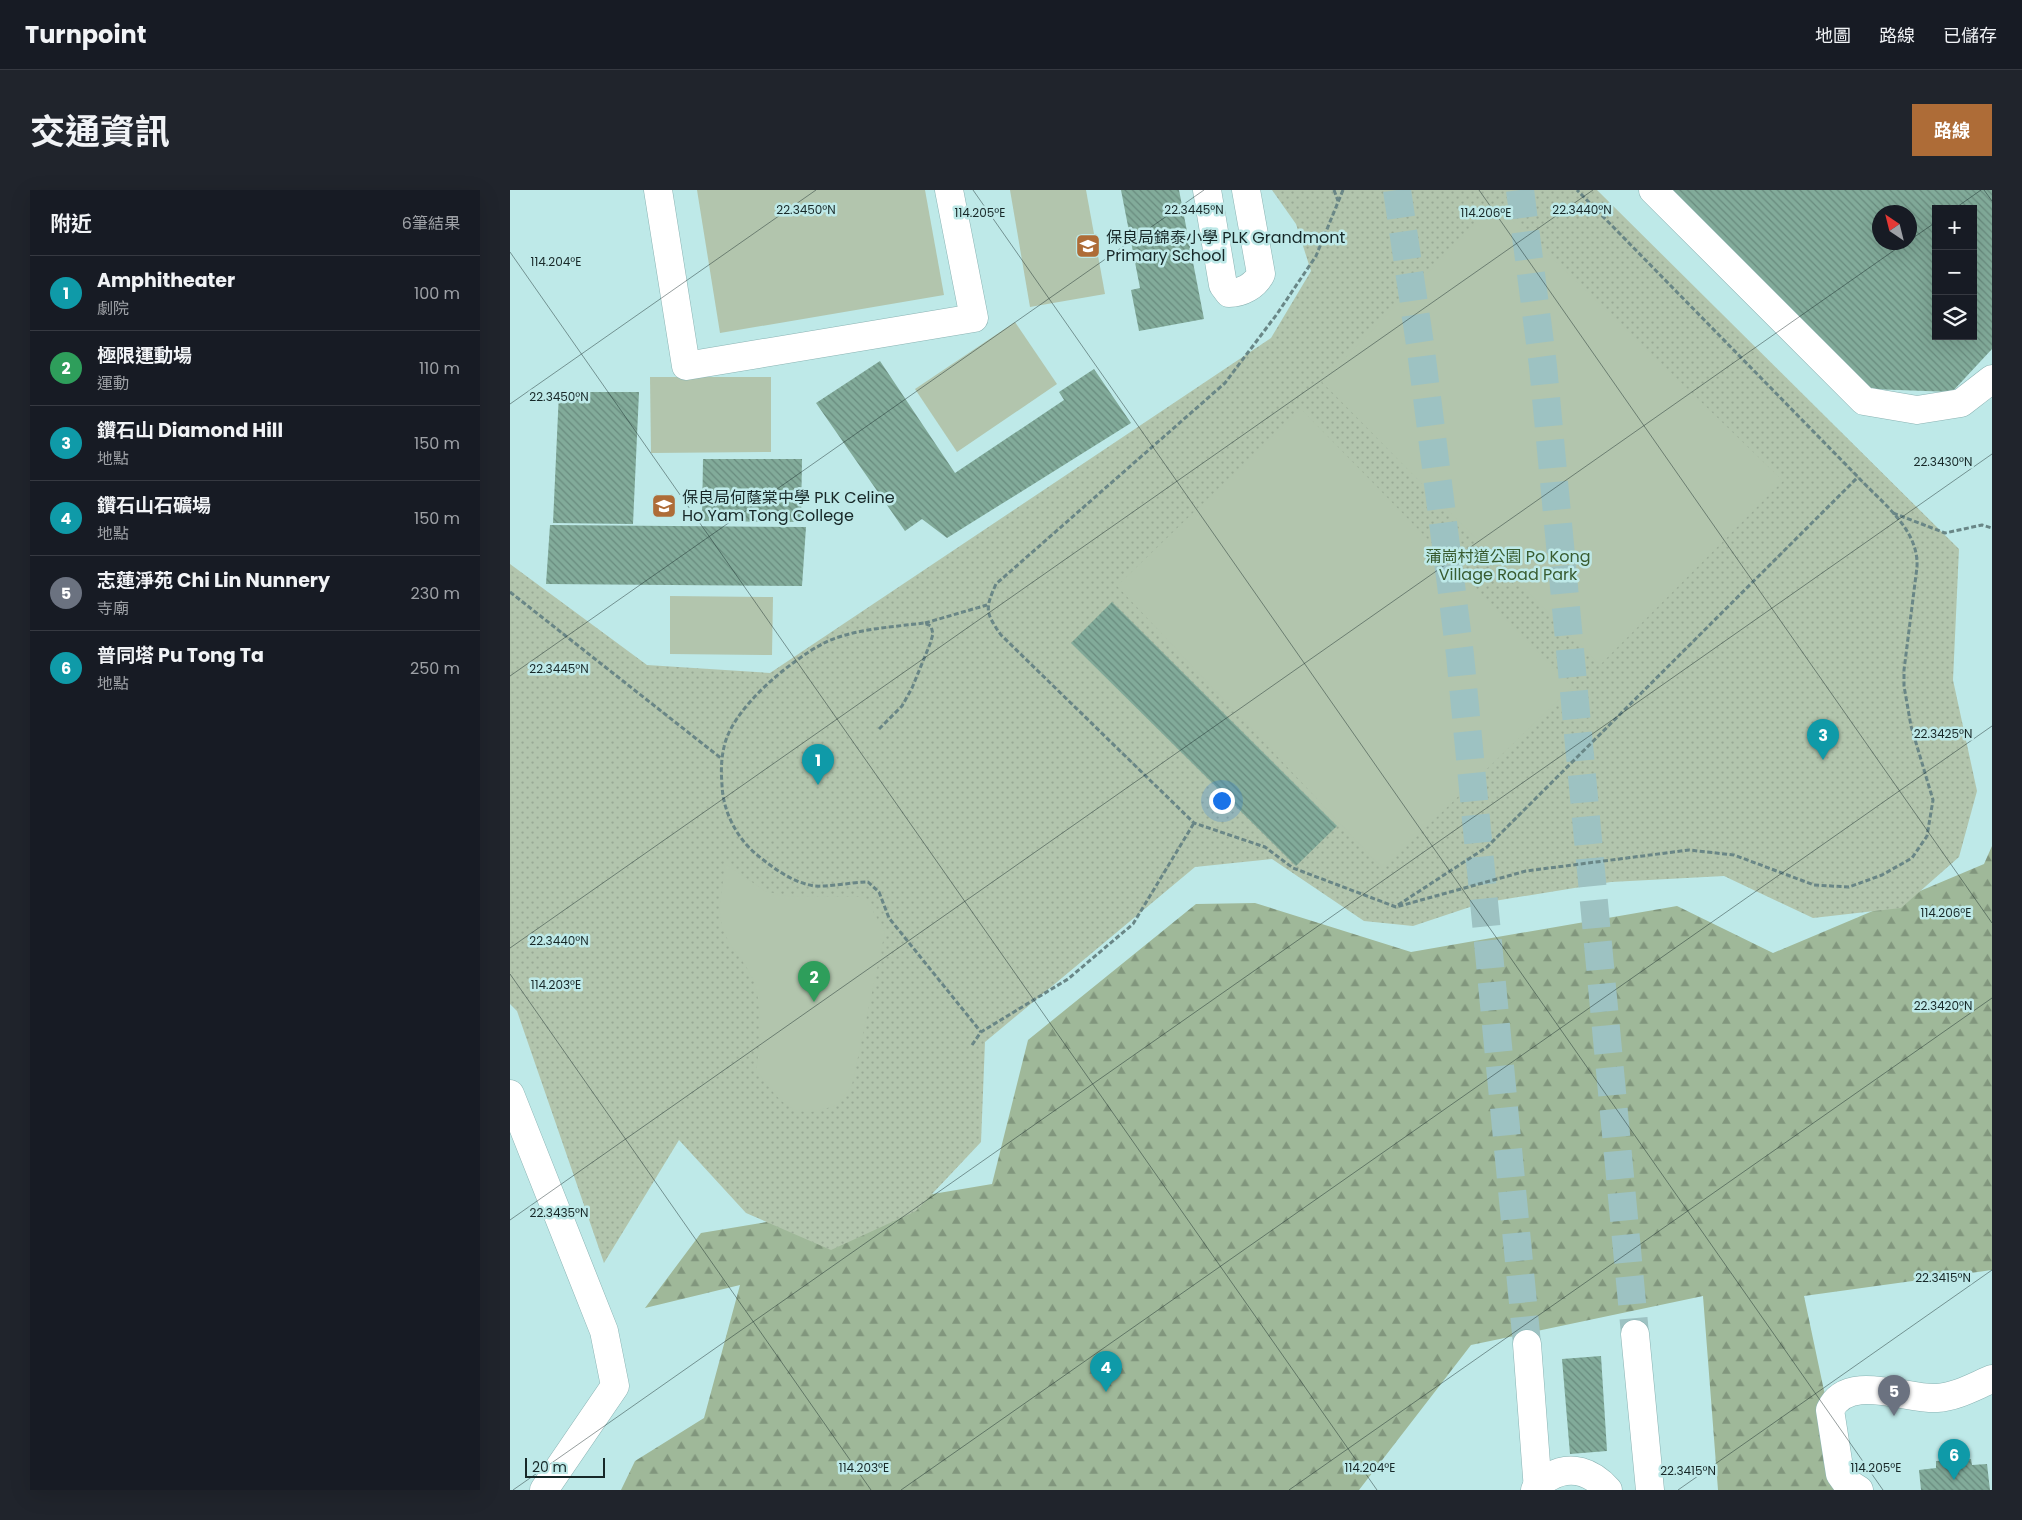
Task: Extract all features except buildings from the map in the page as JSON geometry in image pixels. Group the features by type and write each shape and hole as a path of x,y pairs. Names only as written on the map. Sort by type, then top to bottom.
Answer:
{"main road":[{"path":"658,190 686,366 974,318 949,190"},
{"path":"1207,190 1223,285 1229,293 1239,292 1252,285 1262,274 1246,190"},
{"path":"1653,190 1864,401 1917,410 1961,403 1992,379"},
{"path":"510,1094 604,1331 615,1386 544,1490"},
{"path":"1635,1334 1650,1490"},
{"path":"1527,1344 1537,1488"},
{"path":"1859,1490 1845,1481 1838,1466 1830,1417 1833,1403 1838,1397 1849,1392 1873,1390 1936,1398 1959,1393 1992,1379"},
{"path":"1537,1488 1557,1472 1573,1470 1590,1474 1608,1490"}],"path":[{"path":"1334,190 1339,202"},
{"path":"1342,190 1339,202 1316,256 1225,383 1016,564 996,584 987,605 991,620 1001,635 1194,823 1265,848 1293,868 1396,907 1526,871 1689,850 1734,856 1814,885 1849,887 1882,875 1912,858 1927,836 1933,800 1911,726 1904,686 1917,555 1914,542 1858,477 1577,190"},
{"path":"1396,907 1487,847 1858,477"},
{"path":"1890,512 1945,533 1982,525 1992,528"},
{"path":"510,592 722,759"},
{"path":"981,1032 889,918 879,892 868,882 815,886 779,872 748,848 732,824 722,802 722,759 724,745 739,716 758,693 796,662 825,643 865,631 924,623 987,605"},
{"path":"879,729 902,706 912,688 933,634 931,626 924,623"},
{"path":"972,1046 981,1032 1068,979 1133,924 1194,823"}],"green space":[{"path":"697,190 925,190 944,295 720,333"},
{"path":"1010,190 1086,190 1105,294 1030,307"},
{"name":"蒲崗村道公園 Po Kong Village Road Park","path":"1272,190 1597,190 1959,549 1953,680 1977,791 1959,857 1901,908 1813,918 1724,876 1611,882 1482,903 1413,926 1364,921 1272,859 1195,867 985,1042 981,1142 916,1211 831,1250 746,1213 679,1140 604,1263 517,1011 510,1004 510,564 647,665 770,673 1271,338 1311,271 1296,224"},
{"path":"1495,203 1783,481 1600,665 1322,382"},
{"path":"1015,322 1057,384 957,452 915,389"},
{"path":"650,377 771,377 771,452 651,453"},
{"path":"1301,409 1572,687 1383,869 1117,586"},
{"path":"670,596 773,597 772,655 670,654"},
{"path":"1992,846 1992,1270 1804,1296 1845,1490 1718,1490 1703,1296 1471,1345 1359,1490 621,1490 635,1461 704,1418 740,1285 645,1308 701,1233 992,1184 1028,1040 1196,904 1255,903 1411,952 1677,906 1773,953 1984,864"},
{"path":"724,863 765,891 786,896 859,897 870,906 885,932 852,1085 835,1106 811,1112 792,1108 776,1095 756,1069 759,1050 759,1004 752,976 723,930 720,907"}],"tunnel":[{"path":"1397,190 1421,351 1460,655 1527,1344"},
{"path":"1520,190 1543,366 1635,1334"}],"place":[{"name":"保良局錦泰小學 PLK Grandmont Primary School","path":"1088,246"},
{"name":"保良局何蔭棠中學 PLK Celine Ho Yam Tong College","path":"664,506"},
{"name":"鑽石山 Diamond Hill","path":"1823,760"},
{"name":"Amphitheater","path":"818,785"},
{"name":"極限運動場","path":"814,1002"},
{"name":"鑽石山石礦場","path":"1106,1392"},
{"name":"志蓮淨苑 Chi Lin Nunnery","path":"1894,1416"},
{"name":"普同塔 Pu Tong Ta","path":"1954,1480"}]}
